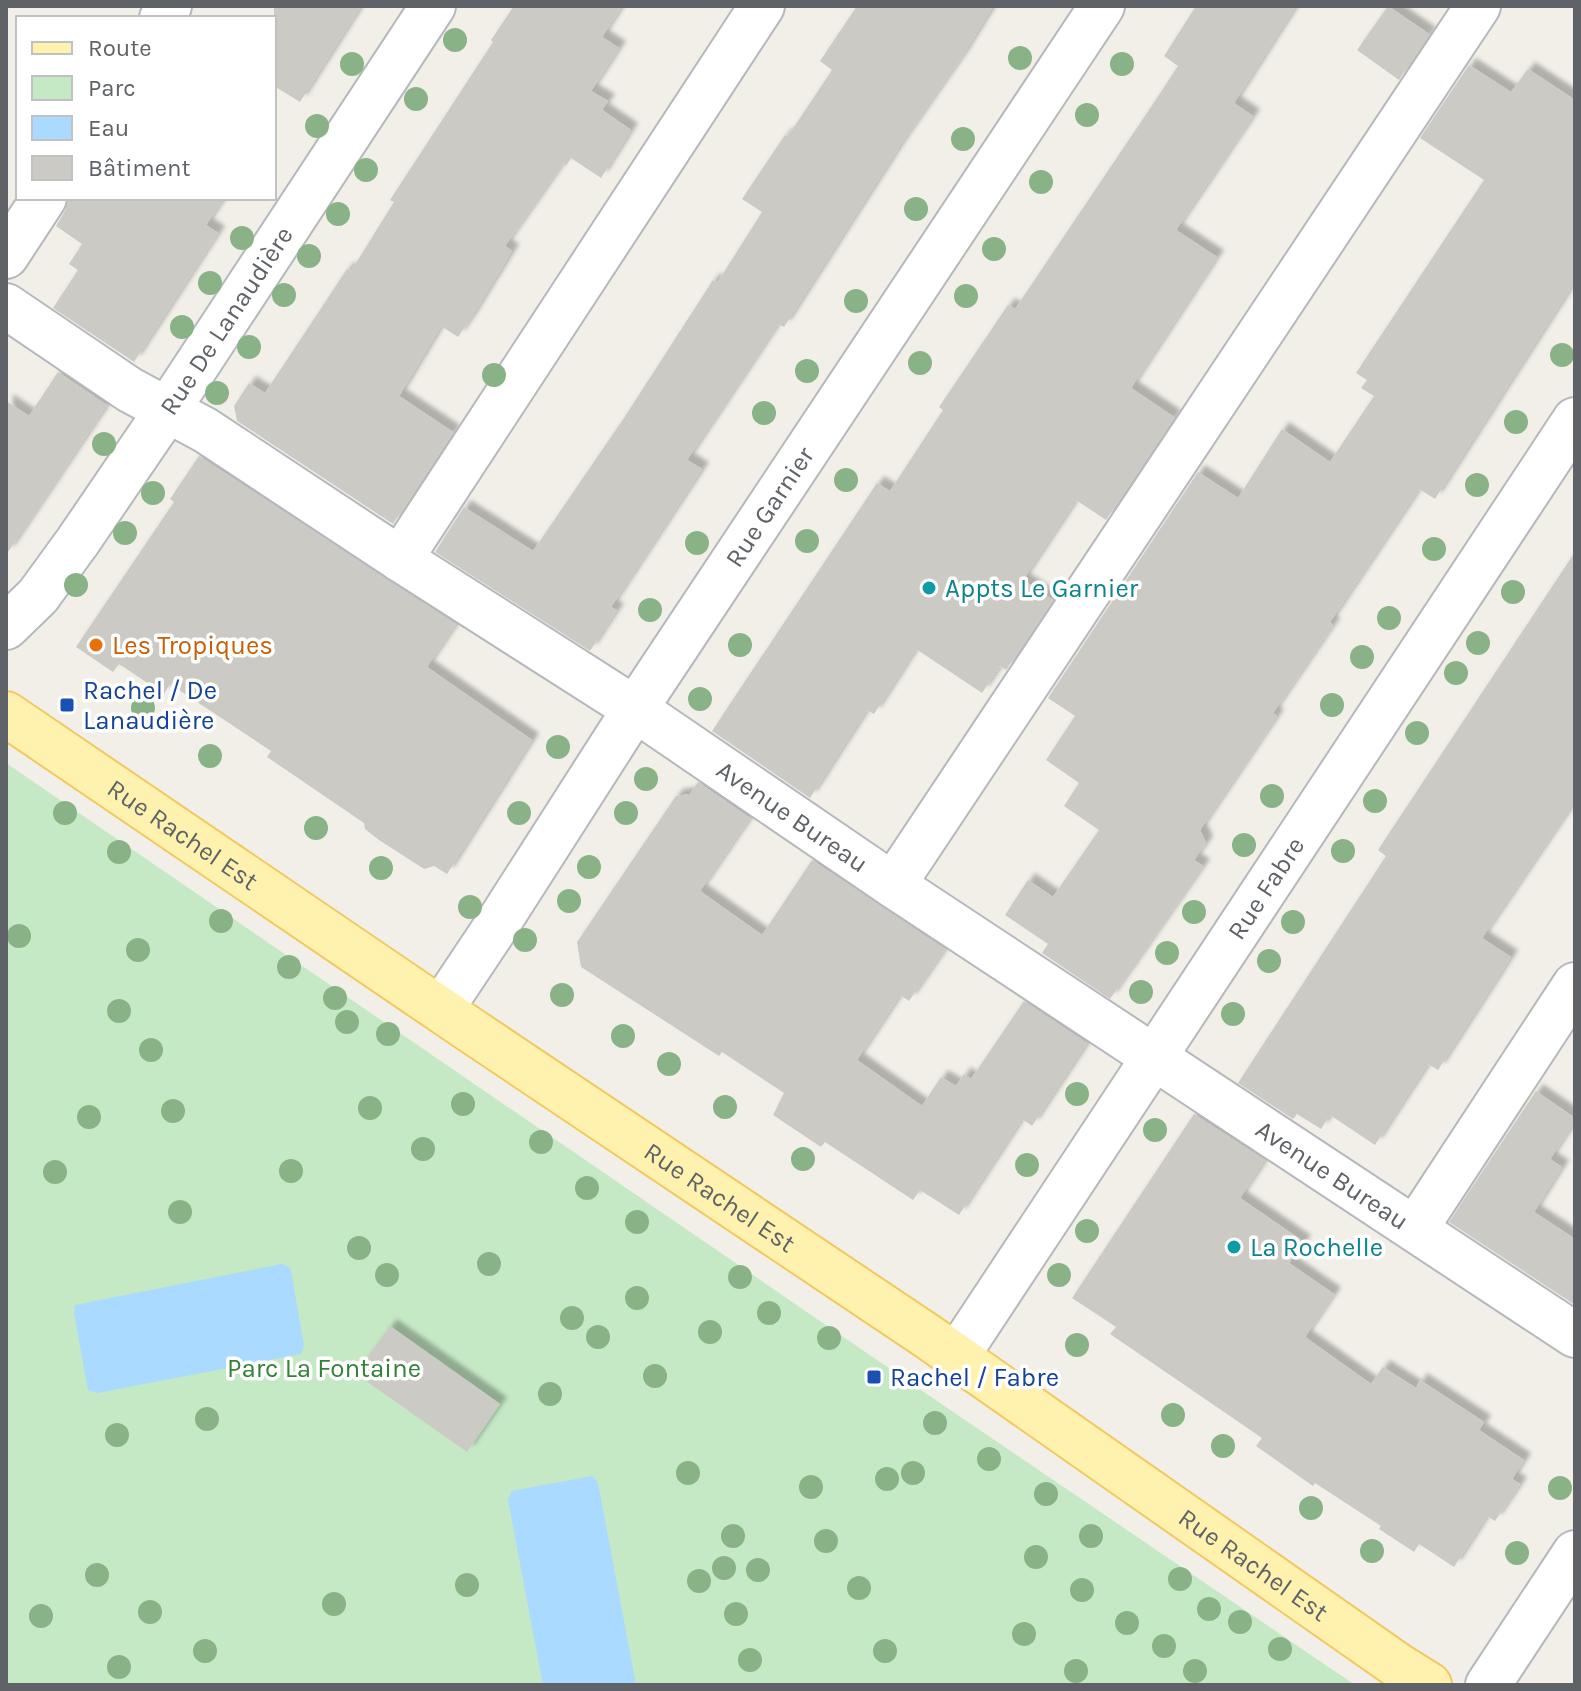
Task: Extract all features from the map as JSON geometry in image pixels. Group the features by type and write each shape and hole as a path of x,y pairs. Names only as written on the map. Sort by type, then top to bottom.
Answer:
{"main road":[{"name":"Rue Rachel Est","path":"6,714 956,1357 1429,1685"}],"street":[{"name":"Rue De Lanaudière","path":"6,627 38,596 168,409 433,6"},
{"path":"400,559 762,6"},
{"name":"Rue Garnier","path":"441,1009 635,709 1102,6"},
{"path":"893,885 1478,6"},
{"path":"6,256 43,200"},
{"name":"Avenue Bureau","path":"6,306 130,390 205,430 635,709 893,885 1575,1335"},
{"name":"Rue Fabre","path":"956,1357 1575,420"},
{"path":"1415,1229 1575,985"},
{"path":"1488,1685 1575,1553"}],"green space":[{"name":"Parc La Fontaine","path":"6,763 915,1386 1355,1685 6,1685"}],"water":[{"path":"282,1264 291,1271 304,1346 301,1354 97,1393 88,1390 75,1305"},
{"path":"593,1476 598,1483 636,1685 543,1685 508,1500 512,1491"}],"building":[{"path":"274,6 361,6 300,102 276,87"},
{"path":"514,6 622,6 602,37 619,48 591,91 608,101 602,110 631,130 601,178 571,158 566,166 563,163 505,246 512,251 458,337 441,326 399,396 453,432 393,524 237,421 234,406 249,383 265,393 347,269 351,271 394,202 390,200"},
{"path":"857,6 993,6 784,327 778,324 687,460 702,469 611,607 617,610 590,651 435,552 464,507 533,551 713,280 717,283 762,212 742,199 832,70 820,61"},
{"path":"1196,6 1296,6 1234,103 1253,116 1176,230 1217,257 1131,388 1174,417 1106,520 1076,500 1023,580 1053,600 1006,670 1000,666 982,693 916,649 874,714 867,710 810,798 712,731 877,483 890,491 943,410 939,407 1008,305 1015,309 1149,110 1178,66 1164,56"},
{"path":"1388,6 1429,34 1399,80 1357,50"},
{"path":"1469,65 1511,92 1528,69 1575,100 1575,281 1435,499 1419,489 1330,622 1333,625 1273,713 1277,716 1200,830 1206,843 1194,860 1203,866 1110,999 1042,953 1048,944 1005,915 1028,880 1053,897 1099,830 1064,806 1079,783 1046,760 1075,716 1048,698 1198,472 1238,498 1282,429 1330,462 1374,396 1361,388 1367,380 1356,373 1484,180 1420,138"},
{"path":"68,200 223,200 206,225 218,233 134,362 53,308 78,270 69,264 82,244 56,226"},
{"path":"58,372 107,405 6,555 6,401 29,416"},
{"path":"199,456 456,624 427,667 532,740 447,874 434,866 424,869 379,840 365,829 364,823 267,757 271,751 170,684 164,694 119,664 113,672 76,647 174,502 170,499"},
{"path":"1575,552 1575,801 1482,938 1511,957 1438,1070 1428,1064 1375,1145 1330,1115 1321,1129 1297,1114 1293,1119 1238,1083 1386,856 1378,850"},
{"path":"698,782 750,818 700,891 762,935 812,860 945,949 909,1001 900,995 857,1060 922,1106 941,1077 956,1086 964,1074 971,1079 1024,1001 1087,1043 1032,1126 1022,1119 959,1215 920,1190 913,1200 825,1142 821,1147 773,1115 784,1093 722,1052 719,1056 581,967 577,942 676,796 690,794"},
{"path":"1536,1091 1575,1118 1550,1159 1562,1167 1534,1212 1575,1239 1575,1305 1449,1222"},
{"path":"1194,1114 1265,1160 1240,1198 1304,1242 1289,1263 1334,1294 1305,1337 1371,1384 1383,1367 1416,1388 1420,1380 1484,1422 1479,1430 1524,1460 1512,1479 1520,1484 1495,1521 1487,1516 1454,1567 1419,1544 1414,1552 1379,1529 1381,1526 1315,1483 1313,1486 1256,1446 1262,1438 1110,1334 1116,1327 1072,1298"},
{"path":"390,1326 500,1404 467,1452 356,1374"}],"place":[{"name":"Appts Le Garnier","path":"929,588"},
{"name":"Les Tropiques","path":"96,645"},
{"name":"Rachel / De Lanaudière","path":"67,705"},
{"name":"La Rochelle","path":"1234,1247"},
{"name":"Rachel / Fabre","path":"874,1377"}]}
